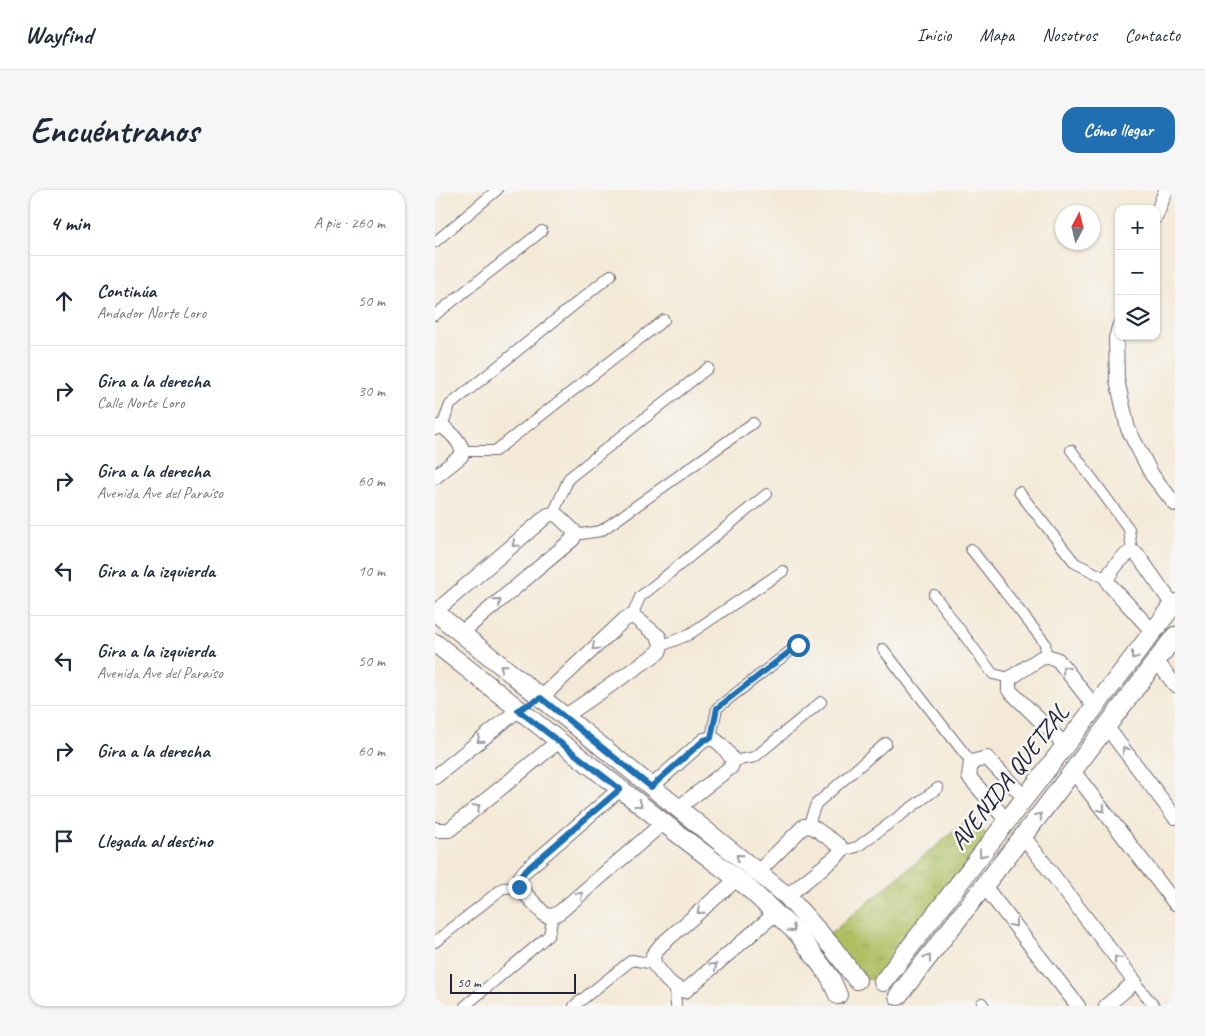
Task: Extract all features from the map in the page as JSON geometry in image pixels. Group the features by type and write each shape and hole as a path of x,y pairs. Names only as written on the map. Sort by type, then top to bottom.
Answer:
{"street":[{"path":"435,242 497,190"},
{"path":"1160,206 1166,190"},
{"path":"435,315 542,232"},
{"path":"435,477 461,456 463,451 449,430 439,427 450,405 611,275"},
{"path":"463,451 495,451 664,320"},
{"path":"1117,340 1117,380 1128,430 1152,475 1175,504"},
{"path":"553,514 569,478 708,368"},
{"path":"574,535 601,531 753,423"},
{"path":"1071,450 1129,529 1132,552"},
{"path":"1019,492 1075,563 1107,579 1109,584 1153,632"},
{"path":"435,777 518,710 541,698 625,619 632,616 640,597 767,494"},
{"path":"461,633 573,539 574,531 557,515 548,515 435,612 564,717 787,896 833,948 857,980"},
{"path":"971,549 1045,643 1046,656"},
{"path":"1107,579 1109,574 1127,554 1132,552 1137,554 1172,613"},
{"path":"661,646 689,635 783,571"},
{"path":"934,595 993,674 1010,678 1046,656 1052,657 1058,660 1095,707"},
{"name":"AVENIDA QUETZAL","path":"883,982 1153,632 1172,613"},
{"path":"564,717 659,652 661,646 659,637 632,616"},
{"name":"AVENIDA QUETZAL","path":"899,1001 984,886 1175,636"},
{"path":"711,738 717,708 798,645"},
{"path":"437,648 737,879 798,934 830,977 835,1000"},
{"path":"883,649 971,762 969,777 1007,820"},
{"path":"1156,660 1175,685"},
{"path":"1010,678 1009,690 1065,745"},
{"path":"733,761 755,757 821,702"},
{"path":"1080,727 1101,733 1175,817"},
{"path":"651,787 704,740 711,738 716,740 731,756 733,761 731,767 678,808"},
{"path":"435,831 449,830 559,741"},
{"path":"808,826 816,804 887,743"},
{"path":"971,762 987,758 1025,798"},
{"path":"1073,771 1175,903"},
{"path":"787,896 841,851 857,846 938,788"},
{"path":"519,887 521,876 526,870 620,789"},
{"path":"519,887 545,915 553,916 663,823"},
{"path":"758,872 803,826 813,827 840,846 841,851"},
{"path":"995,836 1018,842 1154,1006"},
{"path":"737,879 661,945 653,955 654,964 667,980 675,987 685,991 775,913"},
{"path":"984,886 1078,1006"},
{"path":"435,942 503,888 519,887"},
{"path":"465,1006 549,935 553,916"},
{"path":"574,1006 632,960 654,964"},
{"path":"835,1000 840,990 857,980 870,979 883,982 899,1001"},
{"path":"1106,1006 1135,982"},
{"path":"675,987 676,1006"}],"green space":[{"path":"971,817 992,841 883,982 870,979 857,980 825,938"}],"route":[{"path":"519,887 521,876 526,870 620,789 518,710 541,698 651,787 704,740 711,738 717,708 798,645"}]}
